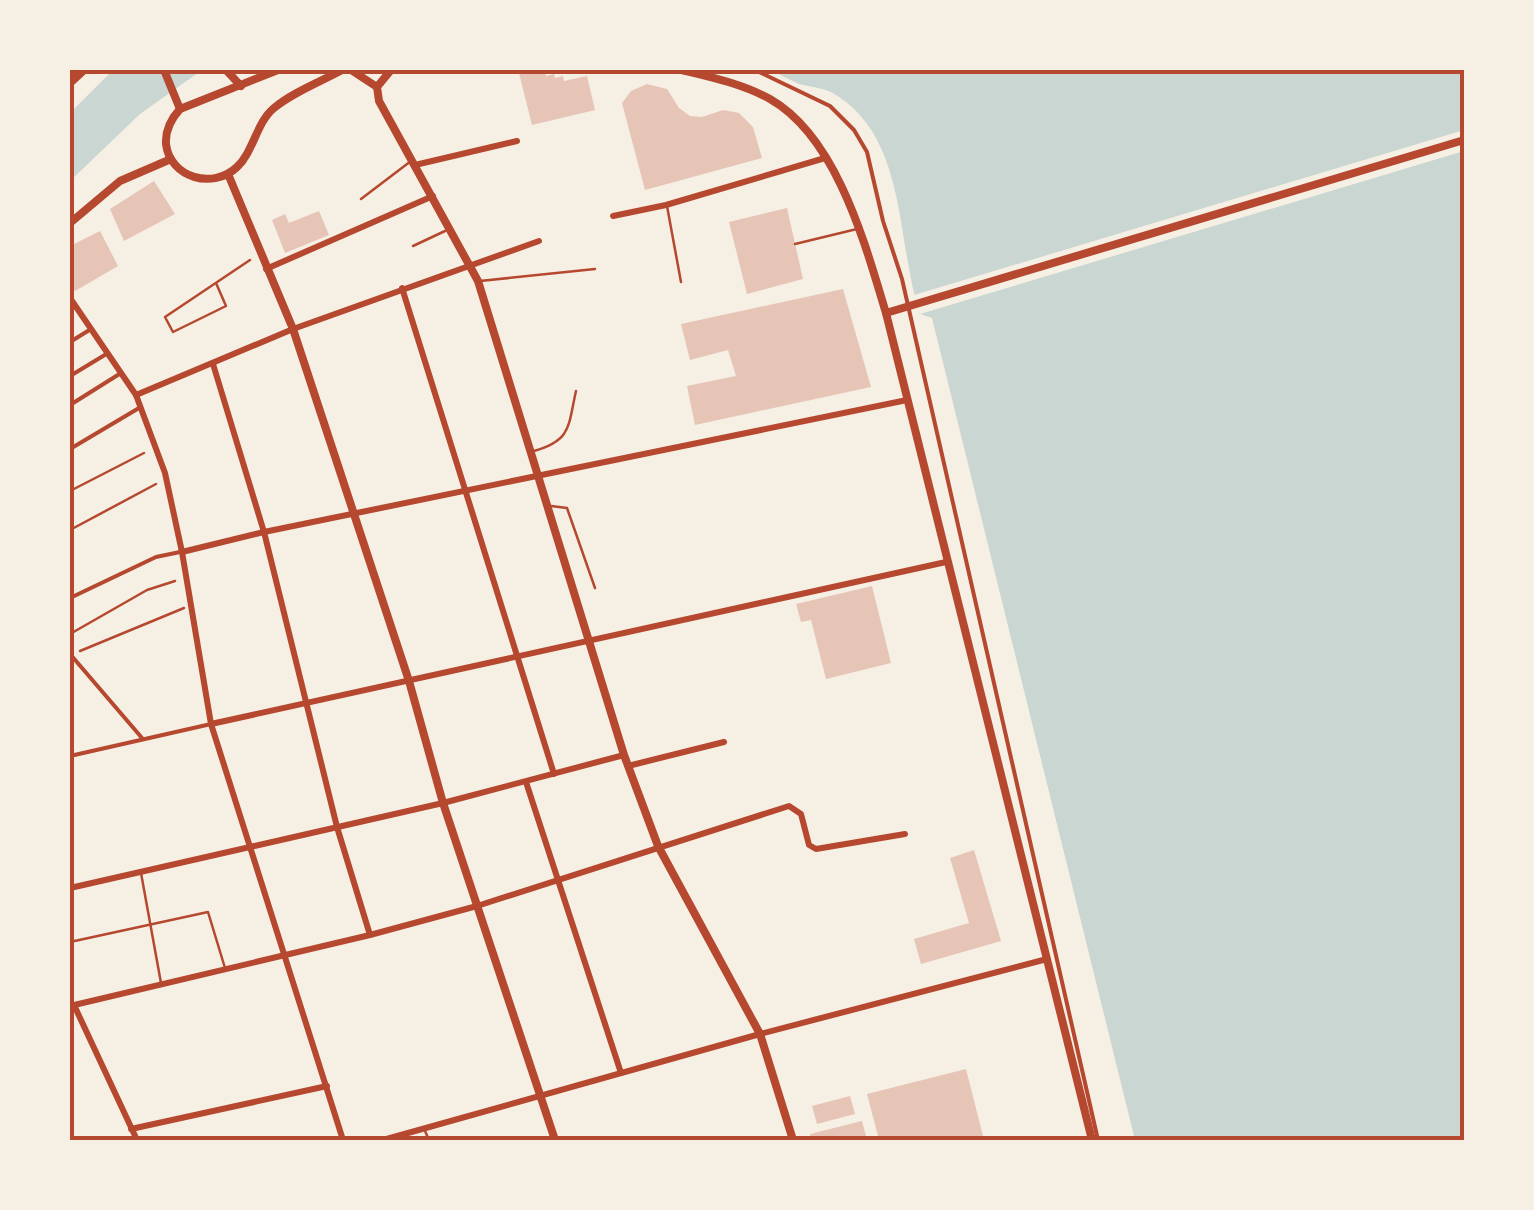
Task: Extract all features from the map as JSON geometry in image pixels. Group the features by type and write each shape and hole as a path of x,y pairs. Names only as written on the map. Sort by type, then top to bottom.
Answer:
{"main road":[{"path":"70,83 84,70"},
{"path":"164,70 180,109"},
{"path":"226,70 241,86"},
{"path":"278,70 180,109 166,132 166,146 171,160 182,172 196,179 213,180 228,174 244,159 268,114 342,70"},
{"path":"350,70 378,86"},
{"path":"390,70 378,86 378,101 478,282 624,756 658,846 760,1034 793,1140"},
{"path":"682,70 770,99 806,131 826,158 859,229 886,312 946,562 1095,1140"},
{"path":"886,312 1464,140"},
{"path":"70,223 120,181 171,160"},
{"path":"228,174 293,329 356,514 443,803 555,1140"}],"street":[{"path":"756,70 830,106 854,130 867,152 882,220 902,279 1095,1140"},
{"path":"414,162 517,141"},
{"path":"613,216 666,205 826,158"},
{"path":"266,268 432,196"},
{"path":"136,394 293,329 539,241"},
{"path":"402,288 554,774"},
{"path":"70,298 136,394 166,478 211,724 343,1140"},
{"path":"70,342 92,328"},
{"path":"70,376 108,354"},
{"path":"213,364 264,532 336,827 370,935"},
{"path":"70,405 120,373"},
{"path":"70,598 156,557 906,400"},
{"path":"70,449 142,406"},
{"path":"70,756 946,562"},
{"path":"70,655 143,738"},
{"path":"628,766 724,742"},
{"path":"70,888 443,803 624,756"},
{"path":"526,782 620,1073"},
{"path":"136,1140 71,1003 370,935 477,906 790,806 802,814 809,845 816,848 905,834"},
{"path":"383,1140 760,1034 1048,959"},
{"path":"131,1129 327,1086"}],"lane":[{"path":"361,199 414,162"},
{"path":"666,205 681,282"},
{"path":"413,246 451,228"},
{"path":"795,244 859,229"},
{"path":"478,282 595,269"},
{"path":"533,452 559,442 565,435 576,391"},
{"path":"549,506 566,508 596,588"},
{"path":"140,872 162,984"},
{"path":"70,942 208,912 225,969"},
{"path":"425,1130 428,1140"}],"path":[{"path":"216,283 226,306 172,332 164,316 260,254"},
{"path":"70,491 156,448"},
{"path":"70,530 166,478"},
{"path":"70,634 148,590 186,580"},
{"path":"70,655 191,606"}],"shaded area":[{"path":"113,70 202,70 140,114 70,181 70,113"},
{"path":"771,70 1464,70 1464,1140 1135,1140 932,318 920,314 912,286 888,165 859,114 836,95 799,84"}],"pier":[{"path":"1464,130 1464,151 920,314 914,295"}],"building":[{"path":"532,70 536,74 545,72 546,76 554,74 555,78 563,76 564,81 587,76 595,110 532,125 519,73"},
{"path":"647,84 667,89 679,108 690,116 702,117 723,110 739,113 753,127 762,158 645,190 622,103 631,91"},
{"path":"154,181 175,214 124,241 110,209"},
{"path":"787,208 803,279 747,294 729,222"},
{"path":"319,211 329,235 285,253 272,220 285,214 289,223"},
{"path":"100,231 118,266 75,291 70,283 70,246"},
{"path":"843,289 871,387 695,425 687,386 736,376 728,350 690,360 681,324"},
{"path":"872,586 891,663 826,679 811,620 801,622 796,604"},
{"path":"974,850 1001,941 921,964 914,939 969,923 950,858"},
{"path":"966,1069 984,1140 879,1140 867,1094"},
{"path":"850,1096 855,1114 817,1124 812,1106"},
{"path":"862,1121 867,1140 811,1140 810,1134"}]}
